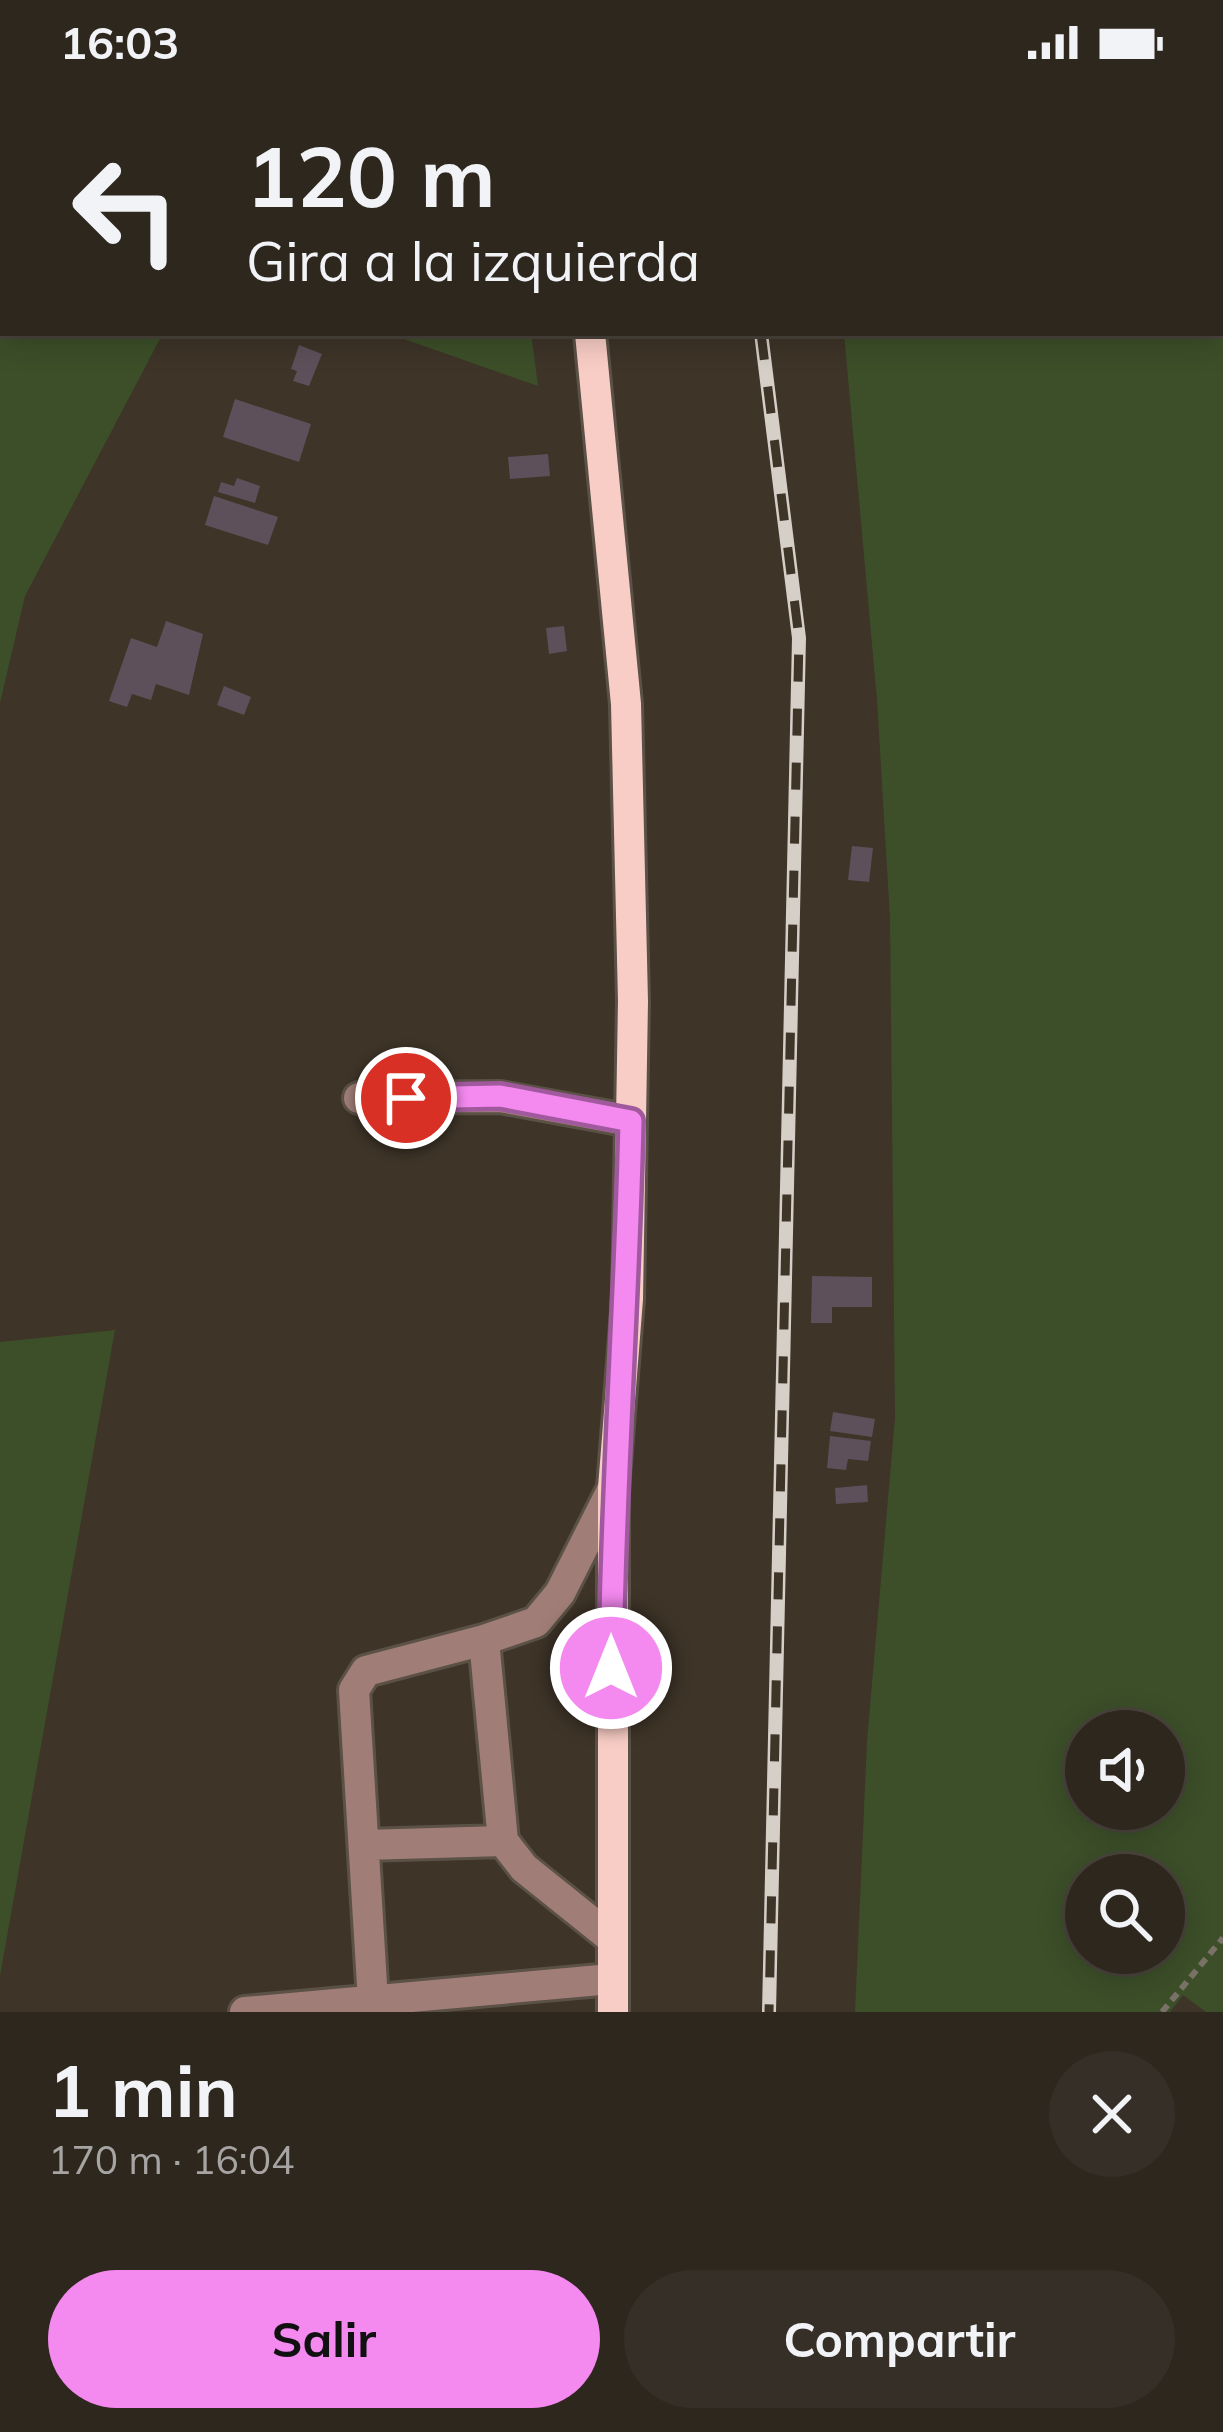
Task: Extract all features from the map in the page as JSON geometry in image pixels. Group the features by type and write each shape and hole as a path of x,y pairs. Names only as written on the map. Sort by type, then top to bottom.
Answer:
{"main road":[{"path":"590,336 626,704 631,1121 628,1299 613,1488 613,2012"}],"lane":[{"path":"358,1099 500,1096 631,1121"},
{"path":"373,2001 354,1690 365,1671 536,1622 560,1592 613,1488"},
{"path":"484,1640 502,1841 524,1868 610,1937"},
{"path":"364,1845 502,1841"},
{"path":"245,2012 611,1979"}],"path":[{"path":"1162,2012 1223,1938"}],"green space":[{"path":"0,336 161,336 25,596 0,703"},
{"path":"396,336 531,336 538,386"},
{"path":"844,336 1223,336 1223,2012 1206,2012 1183,1995 1170,2012 855,2012 867,1741 895,1418 890,918 877,700"},
{"path":"115,1330 0,1976 0,1342"}],"building":[{"path":"299,345 322,354 309,386 293,381 297,371 291,369"},
{"path":"235,399 311,424 299,462 223,437"},
{"path":"548,454 550,476 510,479 508,457"},
{"path":"237,478 260,486 255,503 218,492 221,482 234,486"},
{"path":"214,496 278,517 268,545 205,525"},
{"path":"166,621 203,634 189,695 156,684 151,700 132,694 127,707 109,701 131,638 157,647"},
{"path":"564,626 567,651 549,654 546,628"},
{"path":"224,686 251,697 244,715 217,705"},
{"path":"852,846 873,848 869,882 848,880"},
{"path":"812,1276 872,1277 872,1307 832,1307 832,1323 811,1323"},
{"path":"833,1412 875,1419 872,1437 830,1431"},
{"path":"830,1436 871,1441 868,1461 848,1459 846,1470 827,1468"},
{"path":"867,1485 868,1502 836,1504 835,1488"}],"railway":[{"path":"761,336 799,638 769,2012"}],"route":[{"path":"406,1098 500,1096 631,1121 628,1299 613,1488 611,1668"}]}
